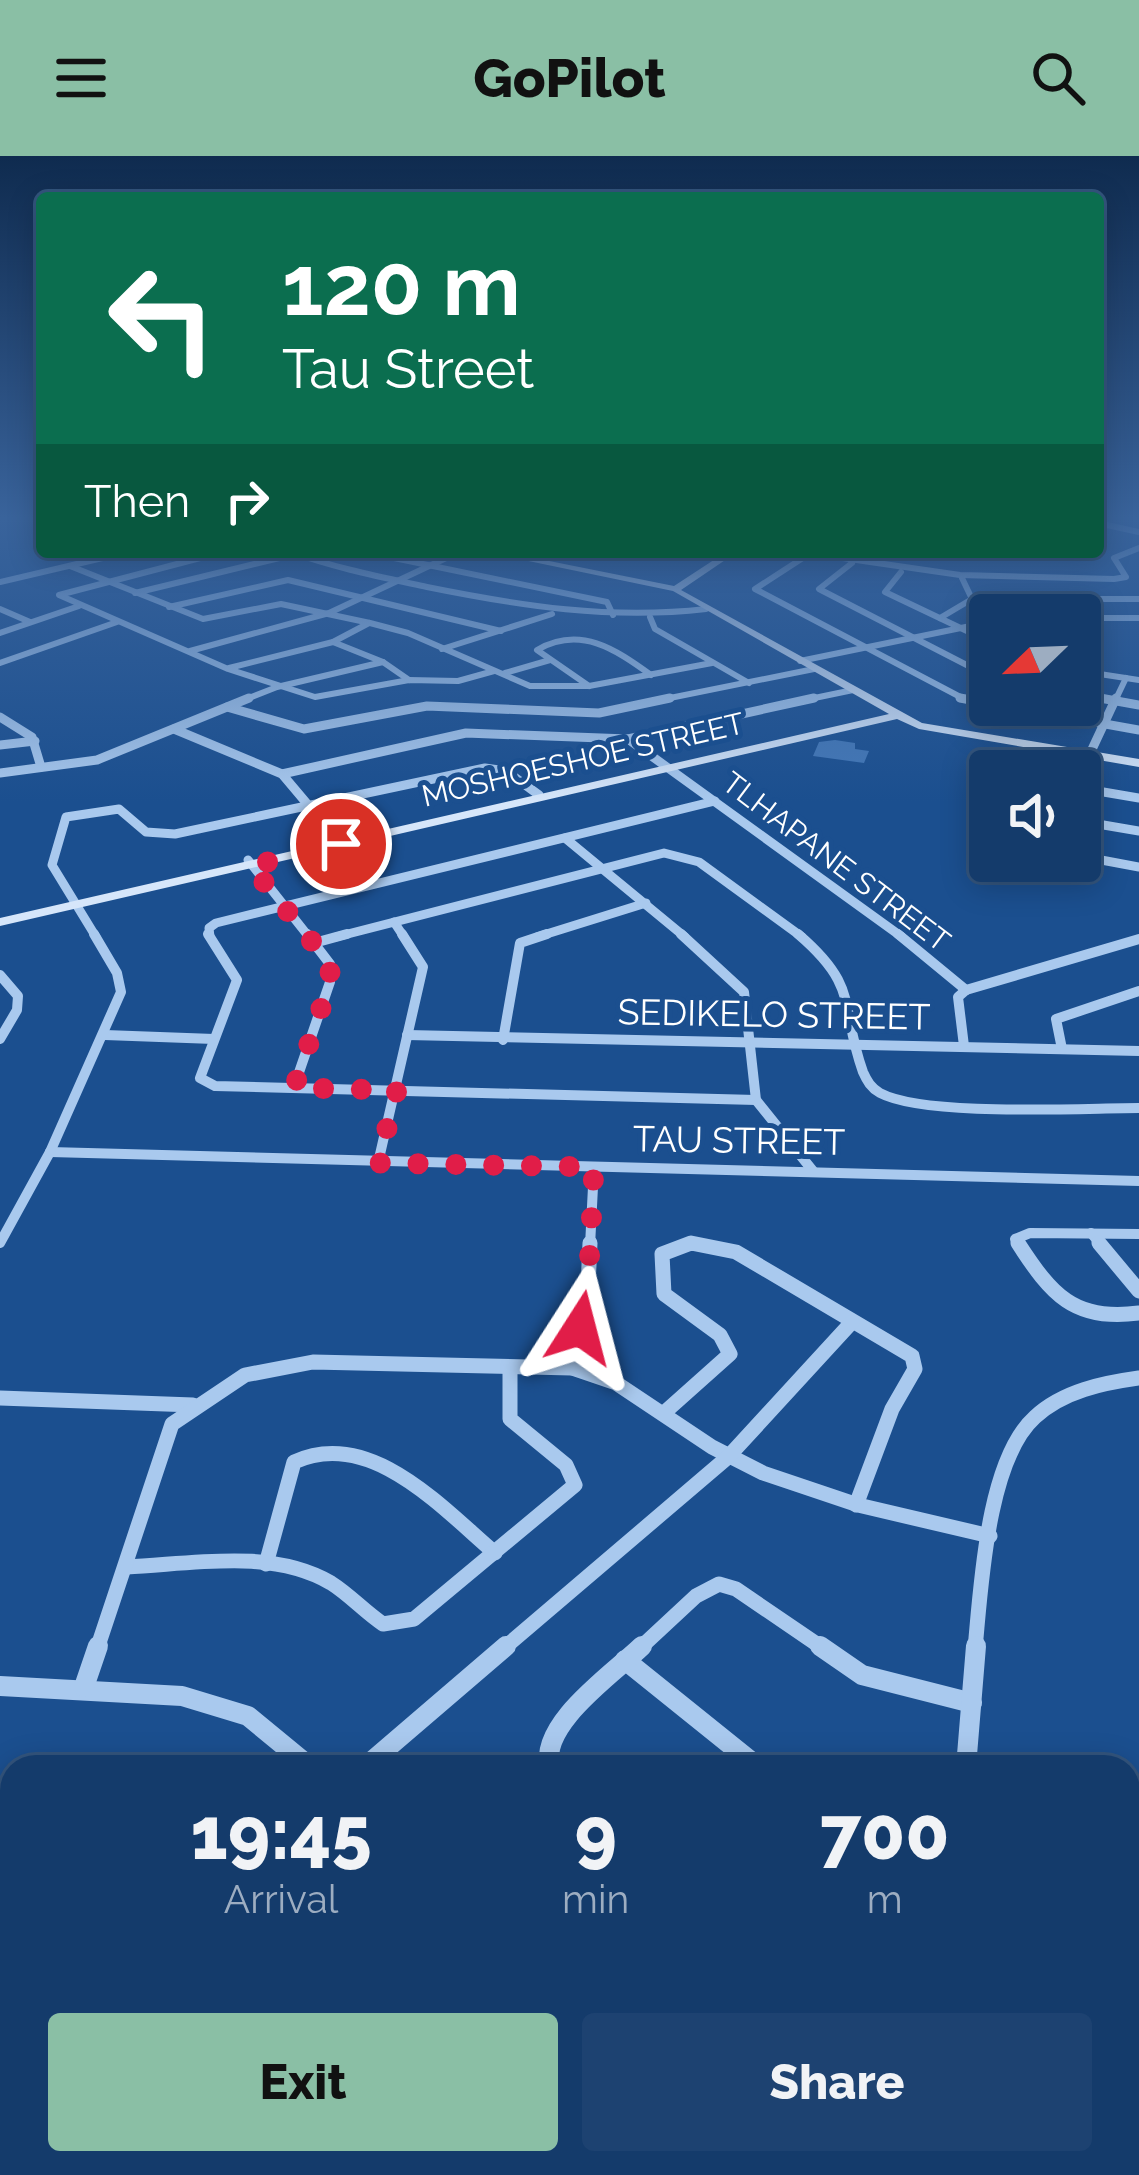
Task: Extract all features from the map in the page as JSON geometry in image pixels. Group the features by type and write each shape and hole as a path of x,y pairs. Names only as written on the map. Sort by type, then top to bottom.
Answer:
{"street":[{"path":"10,613 31,622"},
{"path":"0,633 57,613"},
{"path":"98,613 228,669 320,697 410,680 446,682 550,661"},
{"path":"185,613 203,619 233,613"},
{"path":"189,651 328,613"},
{"path":"330,613 370,622 530,686 590,686 712,663"},
{"path":"432,613 501,631"},
{"path":"549,613 650,617 676,613"},
{"path":"714,613 923,727"},
{"path":"798,613 965,701 1139,730"},
{"path":"865,613 969,666"},
{"path":"930,613 969,632"},
{"path":"940,618 948,613"},
{"path":"442,649 553,614"},
{"path":"650,617 655,629 749,682"},
{"path":"1101,618 1139,618"},
{"path":"0,663 118,621"},
{"path":"228,669 332,642 370,622"},
{"path":"800,661 969,626"},
{"path":"590,686 539,654 540,646 580,637 614,649 651,675"},
{"path":"332,642 382,662 410,680"},
{"path":"0,773 97,760 277,686 382,662"},
{"path":"227,707 304,729 414,707 599,713 814,669"},
{"path":"1101,674 1139,680"},
{"path":"1090,750 1126,678"},
{"path":"523,710 524,690 530,686"},
{"path":"283,774 466,733 628,739 853,691"},
{"path":"860,723 878,712 867,698"},
{"path":"1101,698 1139,705"},
{"path":"466,733 467,708"},
{"name":"MOSHOESHOE STREET","path":"339,842 897,714"},
{"path":"0,718 35,741 41,767"},
{"path":"860,723 923,727 1059,750"},
{"path":"174,729 283,774 339,842"},
{"name":"TLHAPANE STREET","path":"628,739 894,931 966,990 958,997 964,1046"},
{"path":"0,745 35,741"},
{"path":"1101,757 1139,763"},
{"name":"MOSHOESHOE STREET","path":"0,918 666,767"},
{"path":"0,1243 50,1152 119,1005 122,984 52,865 63,823 75,813 119,808 130,813 142,830 166,835 485,768 506,771 539,795"},
{"path":"1101,792 1139,798"},
{"path":"715,801 281,905 209,928 208,935 237,980 200,1072 204,1082 294,1088 756,1100"},
{"path":"1101,825 1139,831"},
{"path":"565,838 737,981 744,992 756,1100 813,1171"},
{"path":"314,943 664,853 699,862 832,966 843,981 866,1081 881,1095 920,1103 1139,1108"},
{"path":"1101,860 1139,867"},
{"path":"249,863 330,964 330,982 294,1088"},
{"path":"503,1040 520,943 646,903"},
{"path":"378,1163 423,967 394,922"},
{"path":"966,990 1139,939"},
{"path":"0,975 18,996 0,1039"},
{"path":"1062,1049 1056,1019 1139,991"},
{"path":"105,1035 214,1039"},
{"name":"SEDIKELO STREET","path":"407,1035 1139,1051"},
{"name":"TAU STREET","path":"50,1152 1139,1181"},
{"path":"572,1368 588,1288 594,1167"},
{"path":"1139,1234 1030,1233 1015,1239 1060,1299 1074,1310 1095,1317 1139,1313"},
{"path":"1091,1233 1139,1291"},
{"path":"665,1412 730,1354 726,1340 664,1294 662,1254 670,1248 711,1244 736,1252 852,1322 896,1342 912,1356 915,1370 892,1409 856,1504"},
{"path":"379,1755 728,1457 852,1322"},
{"path":"84,1687 172,1424 245,1375 313,1362 572,1368 603,1373 728,1457 809,1493 990,1536"},
{"path":"127,1567 266,1564 327,1580 372,1617 392,1625 414,1619 575,1485 566,1465 510,1419 510,1368"},
{"path":"966,1755 990,1536 1008,1460 1027,1423 1070,1394 1139,1378"},
{"path":"0,1398 194,1405"},
{"path":"266,1564 294,1462 323,1450 364,1455 380,1464 495,1553"},
{"path":"545,1755 560,1723 696,1596 719,1584 736,1589 862,1675 972,1703"},
{"path":"626,1660 743,1755"},
{"path":"0,1686 84,1687 182,1696 248,1717 295,1755"}],"building":[{"path":"835,740 869,751 864,763 813,756 819,742"}],"route":[{"path":"341,844 251,866 330,964 330,982 294,1088 397,1090 378,1163 594,1167 588,1288 580,1328"}]}
